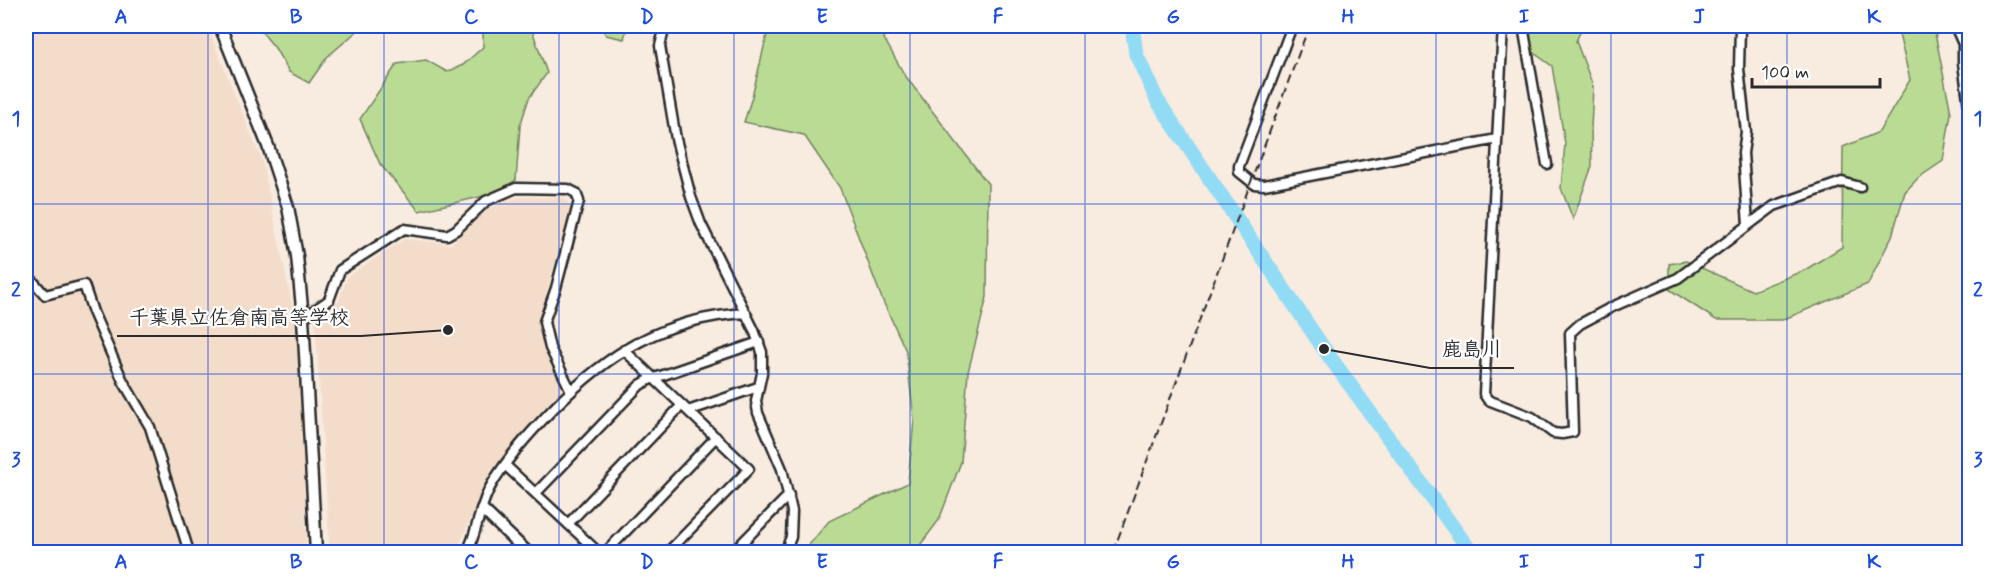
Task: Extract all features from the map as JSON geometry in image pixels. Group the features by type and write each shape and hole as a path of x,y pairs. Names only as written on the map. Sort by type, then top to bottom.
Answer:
{"street":[{"path":"220,26 265,137 288,207 297,256 303,318 316,552"},
{"path":"665,26 660,46 676,138 691,197 701,224 759,342 762,362 756,401 758,412 782,469 789,495 792,527 785,552"},
{"path":"1292,26 1239,166 1239,172 1254,184 1264,185 1497,139"},
{"path":"1503,26 1484,394 1488,400 1532,417 1553,433 1573,432 1570,333 1580,324 1678,278 1774,206 1842,182 1860,187"},
{"path":"1523,26 1547,164"},
{"path":"1740,26 1739,69 1746,132 1743,153 1748,225"},
{"path":"1955,26 1966,44 1963,63 1970,114"},
{"path":"303,318 329,300 340,270 404,229 447,235 456,230 486,201 516,188 567,189 576,193 579,201 556,288 544,322 550,348 571,391"},
{"path":"26,273 45,295 84,285 93,312 123,381 150,427 189,552"},
{"path":"467,552 491,485 540,422 600,366 659,331 723,314 746,313"},
{"path":"536,493 640,385 759,342"},
{"path":"624,350 749,469 668,552"},
{"path":"568,524 685,408 758,387"},
{"path":"606,552 716,437"},
{"path":"506,465 598,552"},
{"path":"733,552 789,495"},
{"path":"482,509 527,552"}],"shaded area":[{"path":"26,26 207,26 262,161 297,328 307,552 26,552"},
{"path":"519,197 565,198 571,208 538,322 564,389 492,470 456,552 330,552 315,320 338,302 348,276 405,239 451,244 489,208"}],"green space":[{"path":"257,26 363,26 327,57 309,83 289,72 275,48"},
{"path":"483,26 531,27 547,73 529,98 520,126 516,180 493,194 419,211 380,164 360,119 397,64 426,60 447,72 463,65 483,47"},
{"path":"600,26 627,26 624,39 606,35"},
{"path":"769,26 877,26 904,74 988,184 987,297 968,372 961,462 939,520 915,552 803,552 829,521 908,483 914,419 906,351 882,299 840,188 804,135 744,122"},
{"path":"1532,26 1583,26 1576,41 1593,86 1592,166 1573,219 1561,188 1565,144 1552,66 1527,48"},
{"path":"1897,26 1931,26 1935,33 1951,113 1943,161 1918,178 1905,192 1892,236 1868,284 1782,320 1716,320 1669,289 1669,264 1686,261 1753,291 1805,270 1842,247 1843,147 1879,132 1910,80"}],"waterway":[{"path":"1132,26 1136,54 1157,100 1324,349 1471,552"}],"railway":[{"path":"1113,552 1309,26"}],"place":[{"name":"千葉県立佐倉南高等学校","path":"448,330"},
{"name":"鹿島川","path":"1324,349"}]}
